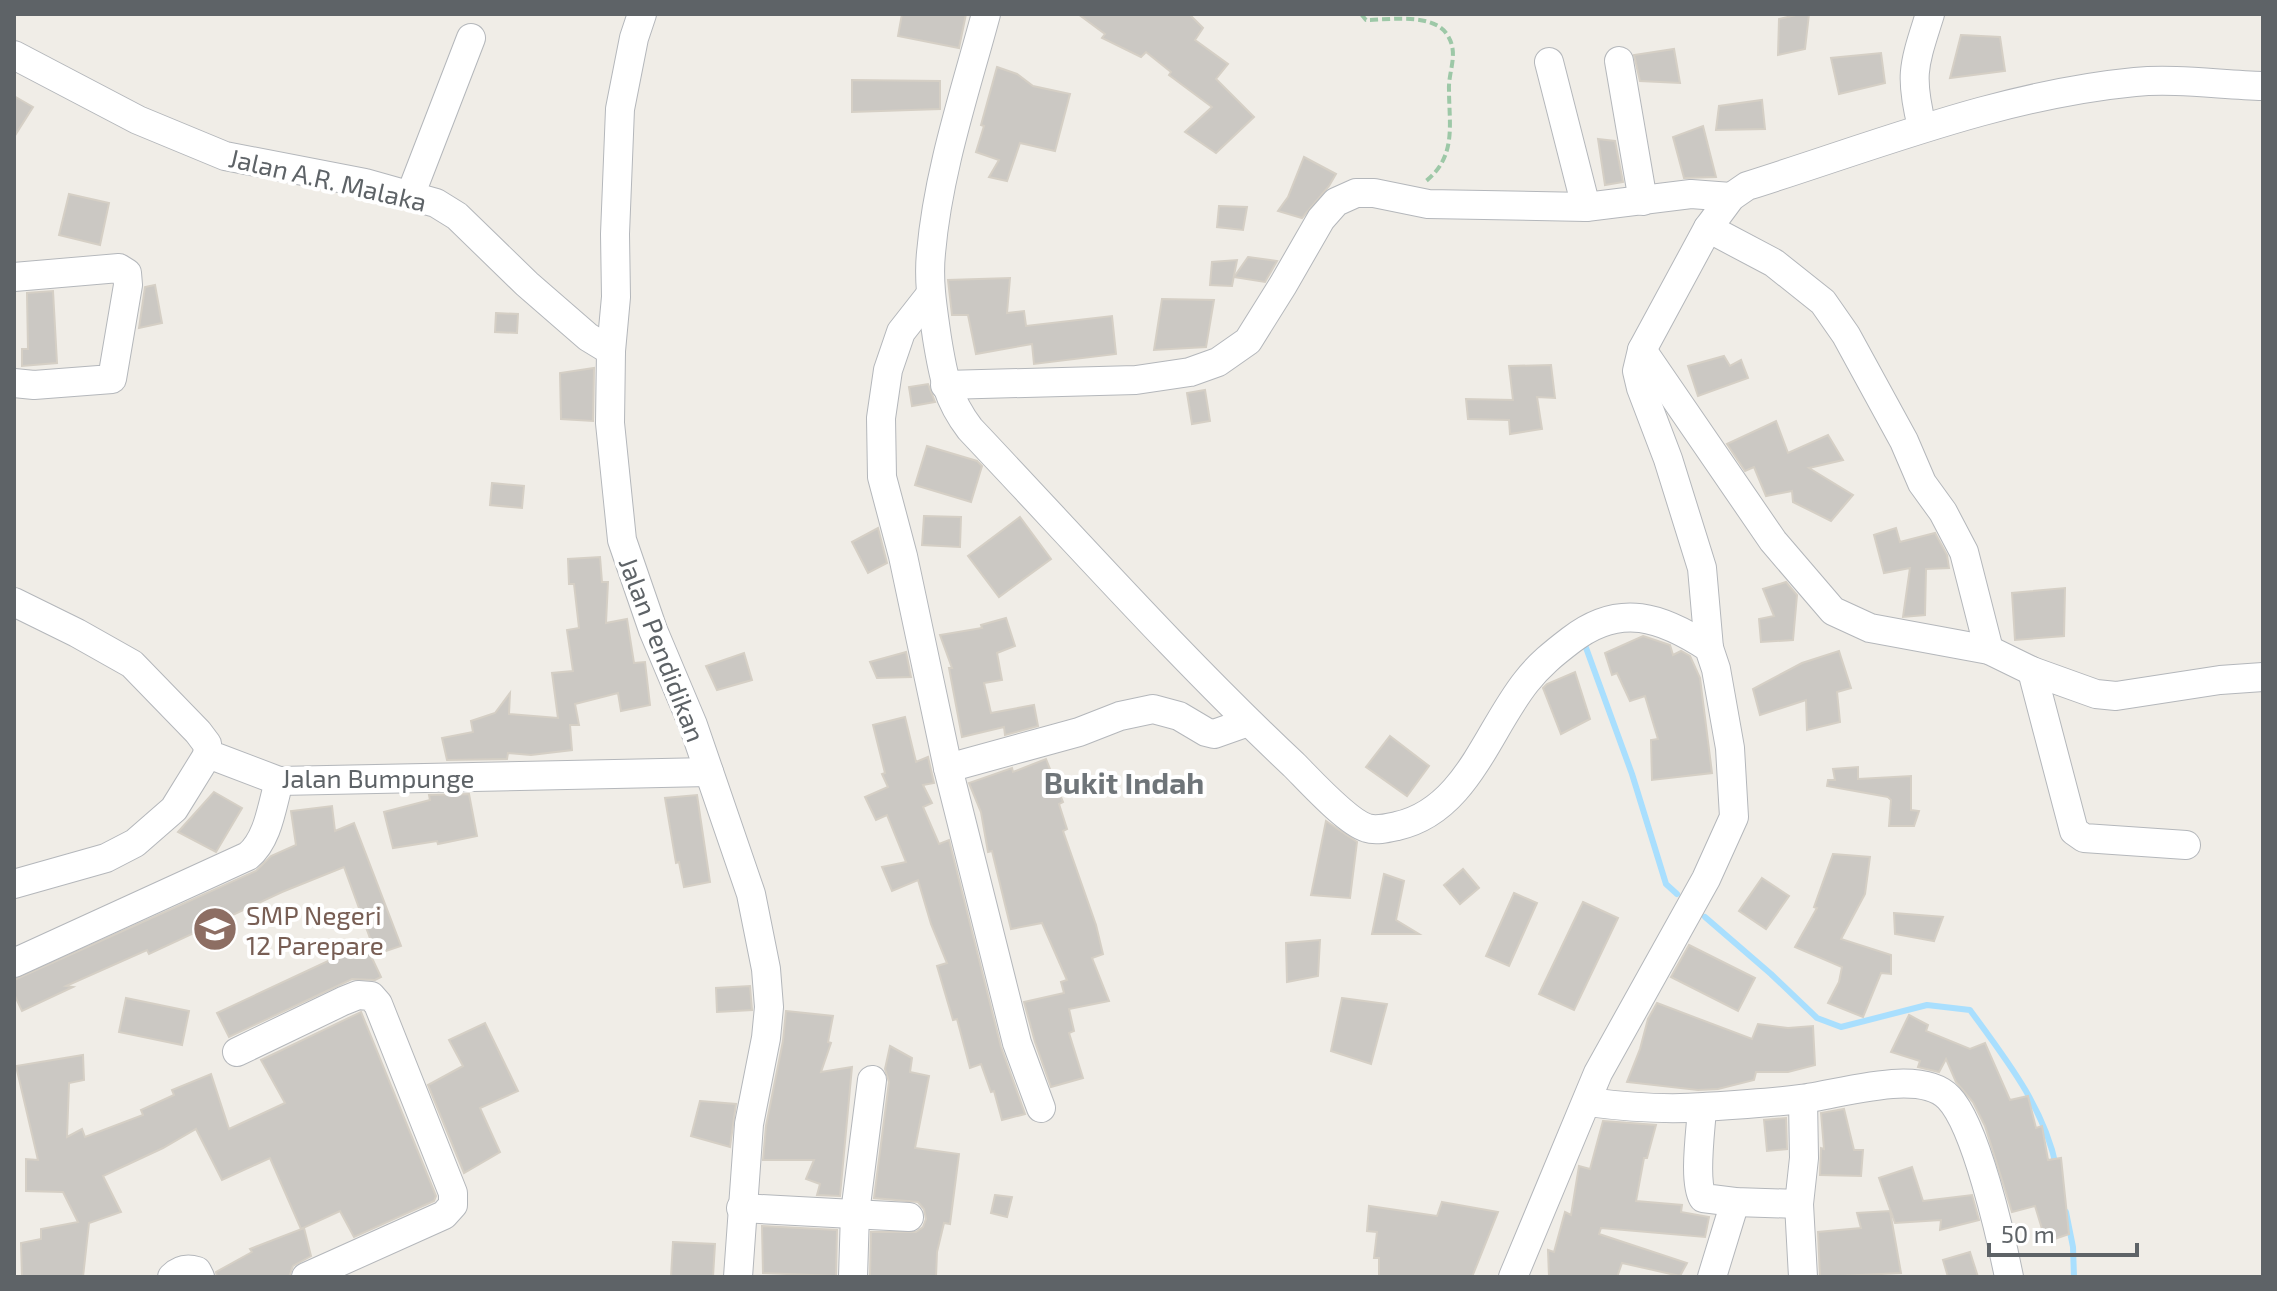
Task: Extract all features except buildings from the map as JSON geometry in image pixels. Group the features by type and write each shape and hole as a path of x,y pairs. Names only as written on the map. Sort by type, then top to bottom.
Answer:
{"street":[{"name":"Jalan Pendidikan","path":"642,14 620,109 610,423 622,540 653,630 693,725 751,894 766,969 769,1007 749,1124 738,1277"},
{"path":"986,14 942,186 931,253 930,295 945,385 958,413 970,429 1248,722 1346,814 1367,829 1386,829 1418,821 1469,774 1525,684 1544,662 1582,632 1617,618 1638,618 1678,628 1709,648"},
{"path":"1922,127 1914,96 1913,76 1930,14"},
{"path":"410,196 471,38"},
{"name":"Jalan A.R. Malaka","path":"14,55 138,120 225,156 365,183 436,203 457,216 588,337 611,351"},
{"path":"1619,61 1643,201"},
{"path":"1549,62 1586,207"},
{"path":"1513,1277 1598,1073 1706,879 1734,817 1730,748 1716,669 1709,648 1702,568 1637,371 1642,350 1708,228 1731,197 1747,186 1922,127 2051,94 2138,81 2263,86"},
{"path":"945,385 1136,380 1190,372 1218,362 1248,341 1321,219 1336,202 1356,193 1374,193 1428,204 1586,207 1691,194 1731,197"},
{"path":"1708,228 1774,263 1823,302 1846,335 1904,441 1922,483 1943,512 1964,552 1989,650"},
{"path":"14,277 119,268 127,273 128,285 112,379 34,385 14,383"},
{"path":"930,295 901,332 888,370 881,418 882,477 903,556 948,768 1017,1043 1041,1108"},
{"path":"1642,350 1773,541 1833,611 1870,628 1989,650 2032,671 2096,694 2116,696 2220,680 2263,677"},
{"path":"14,602 132,664 198,732 207,744 208,754 174,809 135,843 106,858 14,884"},
{"path":"2032,671 2074,831 2084,838 2186,845"},
{"path":"948,768 1079,732 1120,716 1153,709 1179,716 1214,734 1248,722"},
{"name":"Jalan Bumpunge","path":"208,754 279,781 709,772"},
{"path":"14,963 248,856 257,849 265,831 279,781"},
{"path":"237,1052 343,1001 358,995 371,996 378,1004 453,1193 453,1205 444,1215 306,1277"},
{"path":"853,1277 855,1213 872,1080"},
{"path":"1588,1102 1627,1107 1702,1108 1803,1099 1865,1086 1898,1084 1932,1087 1948,1096 1957,1108 1999,1229 2009,1277"},
{"path":"1803,1099 1804,1158 1799,1204 1803,1277"},
{"path":"1702,1108 1700,1194 1703,1198 1799,1204"},
{"path":"1712,1277 1735,1202"},
{"path":"741,1208 909,1217"},
{"path":"172,1277 188,1268 197,1271 200,1277"}],"path":[{"path":"1361,14 1366,20 1432,23 1448,35 1451,47 1454,60 1448,87 1452,129 1439,170 1404,199"}],"waterway":[{"path":"1585,645 1632,774 1666,884 1677,894"},
{"path":"1705,917 1817,1018 1841,1027 1927,1005 1970,1010 2033,1103 2056,1166"},
{"path":"2066,1212 2073,1247 2074,1277"}],"place":[{"name":"SMP Negeri 12 Parepare","path":"215,929"}],"district":[{"name":"Bukit Indah","path":"1124,782"}]}
